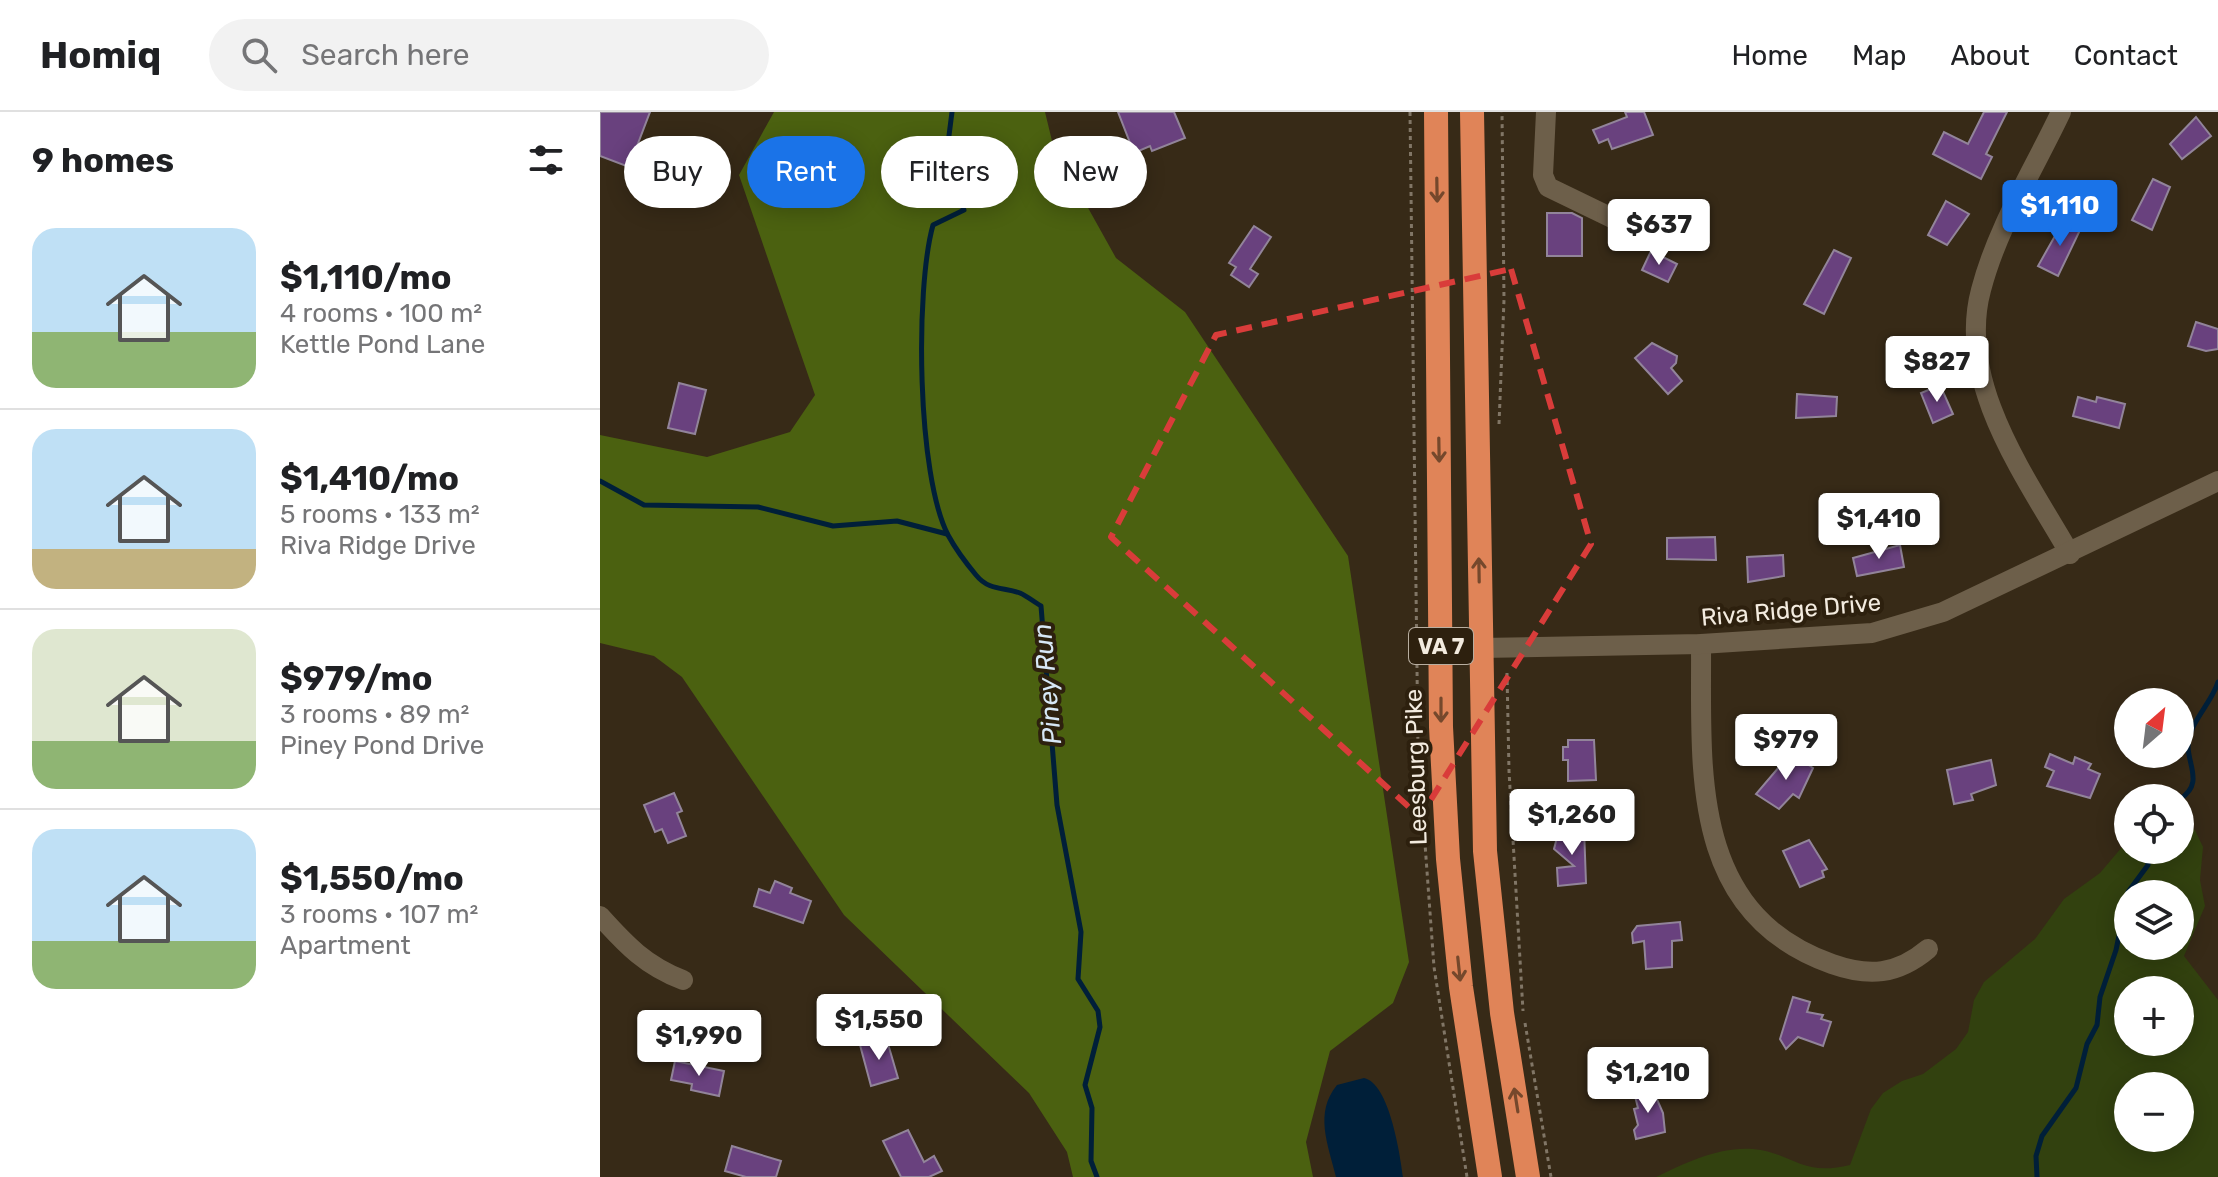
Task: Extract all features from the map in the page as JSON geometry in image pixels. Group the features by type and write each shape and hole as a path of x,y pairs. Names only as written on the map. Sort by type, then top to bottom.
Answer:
{"highway":[{"name":"Leesburg Pike","path":"1436,112 1441,727 1448,859 1461,987 1490,1177"},
{"name":"VA 7","path":"1472,112 1482,792 1502,1013 1528,1177"}],"street":[{"path":"1546,112 1543,175 1548,187 1643,233"},
{"path":"2061,112 1988,266 1976,319 1976,347 1989,399 2023,472 2070,554"},
{"name":"Riva Ridge Drive","path":"1480,648 1701,644 1847,636 1908,624 1943,612 2070,554 2218,481"},
{"path":"1701,644 1706,815 1719,855 1740,893 1777,933 1800,949 1852,971 1885,973 1914,961 1928,949"},
{"path":"600,916 632,953 658,971 683,980"}],"path":[{"path":"1499,435 1504,300 1502,112"},
{"path":"1507,673 1509,771 1523,1011 1551,1177"}],"highlighted area":[{"path":"1511,269 1591,544 1420,817 1111,537 1216,335"}],"green space":[{"path":"774,112 1045,112 1051,136 1034,136 1034,208 1088,208 1116,258 1185,312 1348,556 1409,962 1393,1003 1330,1051 1306,1142 1313,1177 1073,1177 1067,1152 1029,1093 844,915 682,677 654,656 600,643 600,435 707,457 790,432 815,395 750,208 865,208 865,136 761,136"},
{"path":"747,161 747,198 739,175"},
{"path":"2194,829 2203,847 2200,880 2205,906 2194,932 2194,880 2114,880 2114,960 2187,960 2218,1000 2218,1177 1656,1177 1703,1157 1741,1149 1767,1151 1820,1168 1850,1165 1871,1109 1883,1093 1902,1081 1923,1074 1956,1049 1968,1032 1974,1000 1984,982 2035,939 2064,899 2100,873 2114,856 2114,864 2194,864"}],"water":[{"path":"1364,1078 1373,1083 1387,1105 1403,1177 1336,1177 1325,1129 1326,1107 1337,1085"}],"building":[{"path":"600,112 650,112 641,136 624,136 624,165 600,156"},
{"path":"1118,112 1174,112 1185,138 1152,151 1150,146 1147,147 1147,136 1127,136"},
{"path":"1625,112 1644,112 1653,135 1612,149 1608,139 1599,143 1593,130 1627,117"},
{"path":"1984,112 2007,112 1986,154 1992,157 1981,179 1933,154 1944,132 1968,144"},
{"path":"2196,117 2211,136 2182,159 2170,144"},
{"path":"2153,179 2170,187 2152,230 2132,220"},
{"path":"1946,201 1969,214 1947,245 1928,235"},
{"path":"1547,213 1572,213 1582,218 1582,256 1547,256"},
{"path":"2064,220 2081,228 2058,276 2038,266"},
{"path":"1254,226 1271,237 1250,269 1258,274 1249,287 1231,275 1236,267 1229,263"},
{"path":"1834,250 1851,258 1824,314 1804,304"},
{"path":"1651,251 1677,264 1668,282 1642,270"},
{"path":"2196,322 2218,329 2218,349 2206,351 2188,346"},
{"path":"1652,343 1677,356 1671,368 1682,381 1668,394 1635,358"},
{"path":"679,383 706,390 695,434 668,428"},
{"path":"1940,385 1953,414 1933,423 1921,393"},
{"path":"1797,394 1837,397 1836,416 1796,418"},
{"path":"2078,397 2096,402 2097,397 2125,404 2119,428 2073,416"},
{"path":"1715,537 1716,560 1667,559 1667,538"},
{"path":"1900,545 1904,567 1857,576 1853,558"},
{"path":"1783,555 1784,576 1748,582 1747,557"},
{"path":"1568,740 1594,740 1596,780 1568,781 1568,760 1563,760 1563,747 1568,747"},
{"path":"1791,753 1813,768 1799,798 1793,794 1779,809 1756,794"},
{"path":"2050,754 2073,764 2075,757 2091,764 2088,769 2100,774 2090,798 2047,786 2054,771 2045,767"},
{"path":"1991,760 1996,785 1971,794 1973,800 1954,804 1947,770"},
{"path":"674,793 682,811 677,813 686,836 668,843 662,829 655,832 644,805"},
{"path":"1584,828 1586,883 1558,886 1557,868 1574,866 1554,849 1559,830"},
{"path":"1809,840 1827,869 1822,871 1824,877 1800,887 1783,851"},
{"path":"775,881 792,888 790,893 811,901 803,923 754,906 759,889 770,893"},
{"path":"1680,922 1682,940 1672,941 1672,967 1646,969 1644,941 1633,943 1632,933 1637,926"},
{"path":"1793,997 1810,1002 1807,1012 1823,1015 1821,1019 1831,1022 1823,1046 1798,1037 1786,1049 1780,1039"},
{"path":"886,1037 898,1078 871,1086 860,1045"},
{"path":"675,1061 724,1071 719,1096 691,1090 692,1084 671,1080"},
{"path":"1652,1088 1663,1113 1665,1132 1636,1139 1634,1130 1638,1125 1634,1109 1638,1108 1634,1092"},
{"path":"908,1130 924,1162 934,1156 942,1171 929,1177 901,1177 883,1141"},
{"path":"732,1146 781,1161 776,1177 746,1177 725,1171"}],"waterway":[{"name":"Piney Run","path":"952,112 945,167 964,210 933,225 927,255 923,292 922,382 930,470 948,535 976,575 986,584 1020,593 1041,606 1057,805 1081,932 1078,979 1098,1011 1100,1027 1085,1085 1092,1108 1091,1161 1097,1177"},
{"path":"600,481 644,505 758,507 833,526 897,521 947,534"},
{"path":"2192,784 2189,738 2218,682"},
{"path":"2037,1177 2036,1156 2042,1136 2076,1088 2087,1044 2097,1025 2100,997 2116,950 2128,892 2148,864"}]}
